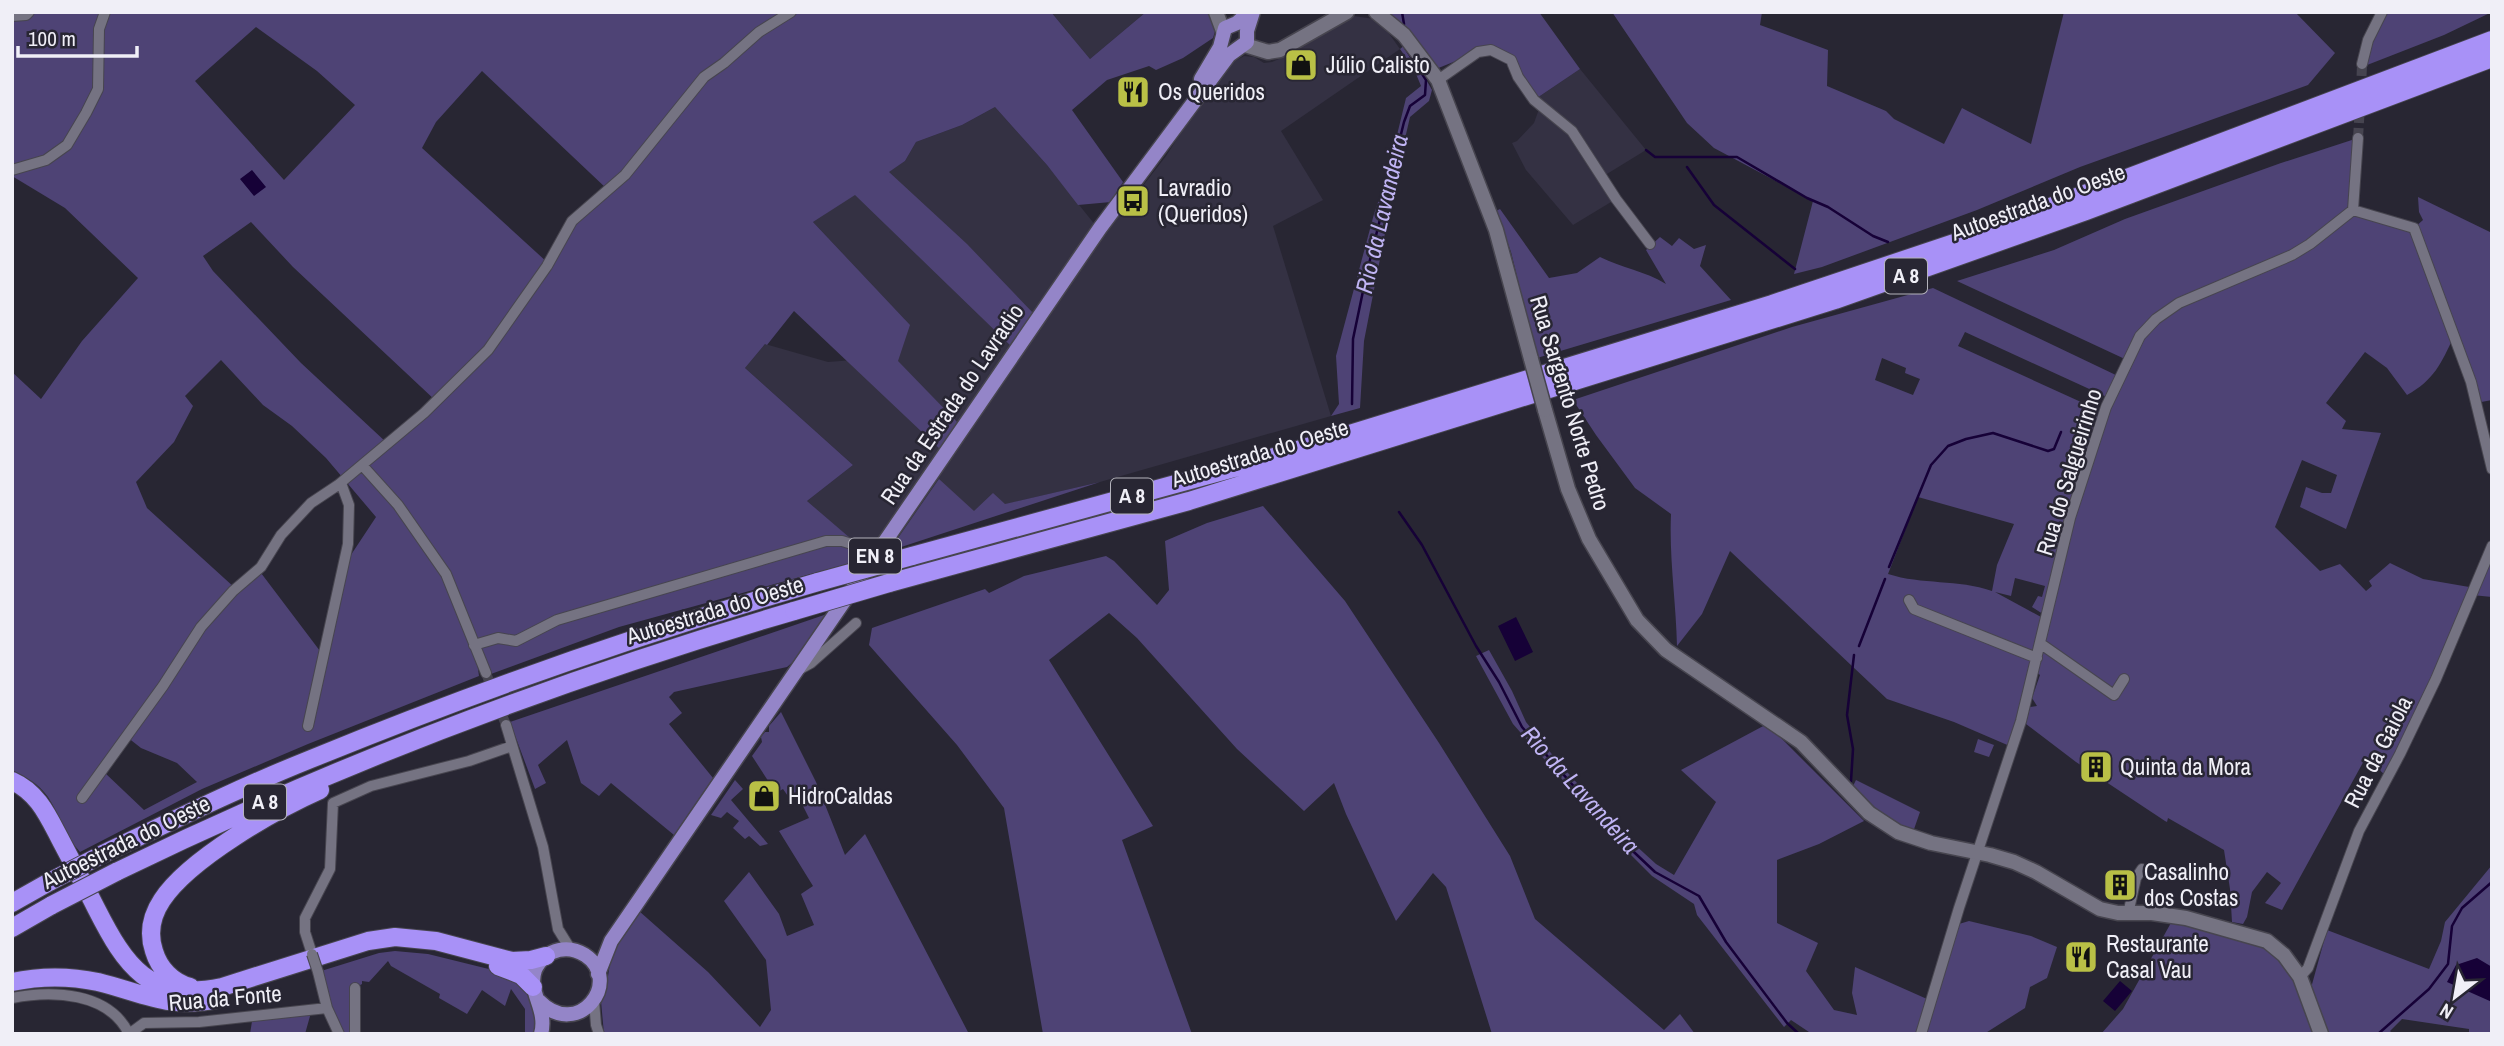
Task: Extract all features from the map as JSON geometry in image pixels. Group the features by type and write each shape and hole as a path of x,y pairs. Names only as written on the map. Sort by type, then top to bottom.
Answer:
{"highway":[{"name":"Autoestrada do Oeste","path":"12,903 103,854 310,759 506,682 690,620 1290,452 1823,287 1963,240 2492,40"},
{"name":"Autoestrada do Oeste","path":"12,928 116,872 271,799 416,739 608,668 889,583 1189,501 1823,304 2086,211 2492,58"},
{"path":"204,997 174,980 164,971 154,952 152,922 161,901 169,891 198,865 244,833 316,791 391,758 416,739"},
{"path":"12,781 29,790 47,812 113,942 130,965 162,986 204,997"},
{"path":"12,791 26,801 40,818 118,964 148,989 171,998 250,991 362,951 405,945 438,950 507,969 521,975 536,995"},
{"path":"12,892 51,881"},
{"path":"12,982 34,978 79,979 176,1004 368,941 395,937 436,940 512,961 531,960 550,954"}],"main road":[{"name":"Rua da Estrada do Lavradio","path":"611,941 1141,171 1160,139 1195,96 1251,12"},
{"path":"541,1034 544,1019 536,995 535,970 550,954 577,952 611,941"},
{"name":"EN 8","path":"594,1002 599,989 598,974 611,941"},
{"path":"577,952 590,959 598,974"},
{"path":"536,995 553,1013 572,1014"},
{"path":"548,1034 572,1014 594,1002"}],"street":[{"path":"12,16 26,15 29,12"},
{"path":"12,170 46,160 66,145 86,113 98,89 99,29 105,12"},
{"path":"82,798 163,686 201,627 233,591 261,567 281,535 311,503 341,483 424,413 488,350 547,266 572,221 625,175 704,77 759,32 791,12"},
{"path":"1216,13 1236,35 1262,51 1280,50 1347,12"},
{"name":"Rua Sargento Norte Pedro","path":"1376,12 1404,35 1438,80 1496,230 1545,410 1578,516 1630,608 1652,638 1665,650 1801,742 1879,821 1898,832 1919,840 1978,852 2025,866 2100,909 2128,914 2175,915 2259,938 2279,950 2300,977 2321,1034"},
{"path":"2362,64 2368,40 2382,12"},
{"path":"1438,80 1478,52 1491,50 1511,60 1518,77 1534,100 1572,131 1616,199 1650,244"},
{"path":"2358,138 2353,211 2414,228 2471,382 2492,470"},
{"name":"Rua do Salgueirinho","path":"1921,1034 2021,721 2070,518 2104,412 2140,336 2156,319 2179,303 2292,255 2311,244 2353,211"},
{"path":"362,465 398,505 446,574 486,673"},
{"path":"308,726 348,544 349,505 341,483"},
{"path":"474,645 498,638 516,641 557,620 827,541 842,541 878,552"},
{"name":"Rua da Gaiola","path":"2300,977 2308,968 2359,831 2436,679 2492,546"},
{"path":"1909,600 1914,609 2037,658"},
{"path":"797,671 811,663 856,623"},
{"path":"2040,644 2114,695 2124,679"},
{"path":"506,726 543,848 558,929 550,954"},
{"path":"339,1034 327,1008 305,932 305,918 330,869 333,803 372,786 470,761 512,746"},
{"path":"2128,914 2136,878 2142,869"},
{"path":"558,929 577,952"},
{"path":"355,988 355,1034"},
{"path":"12,998 33,993 65,994 107,1007 129,1034"},
{"path":"594,1002 597,1030"},
{"name":"Rua da Fonte","path":"129,1034 144,1023 198,1022 327,1008"},
{"path":"572,1014 597,1030"}],"shaded area":[{"path":"12,12 1051,12 1090,59 1146,12 1211,12 1216,28 1213,38 1183,58 1156,70 1149,66 1107,80 1072,110 1123,182 1111,202 1078,205 1047,165 995,107 962,125 916,142 905,161 889,172 967,244 1034,314 1012,347 855,195 813,222 910,325 898,361 960,425 942,451 794,311 745,368 853,465 807,501 857,544 863,546 865,559 619,627 491,674 475,647 479,676 202,789 80,852 44,792 32,781 12,770 12,372 41,399 82,341 138,278 65,208 12,176","holes":["256,27 317,71 355,105 284,180 195,81","482,71 607,189 572,221 548,263 422,148 436,122","251,222 293,267 436,401 387,443 301,363 213,271 203,256","221,360 263,405 292,426 326,458 376,517 337,576 320,651 258,569 235,588 147,508 136,482 174,442 193,406 185,396","127,737 141,748 177,763 197,782 144,810 104,772"]},
{"path":"1051,12 1146,12 1090,59"},
{"path":"1387,12 1539,12 1580,69 1534,100 1511,60 1478,52 1436,69"},
{"path":"1612,12 1762,12 1760,25 1828,50 1827,86 1886,111 1894,119 1944,144 1962,108 2031,144 2064,12 2295,12 2335,53 2308,85 2080,167 1977,210 1822,267 1794,274 1813,201 1714,148 1687,123"},
{"path":"2382,12 2492,12 2444,35 2362,67"},
{"path":"1354,16 1374,19 1383,25 1400,49 1281,131 1323,200 1273,226 1331,416 1100,482 968,513 894,544 857,545 807,501 853,465 745,368 765,344 828,362 892,357 904,319 813,222 905,161 916,142 962,125 995,107 1047,165 1096,226 1128,205 1166,156 1218,75 1235,61 1244,56 1254,57 1264,63 1272,62"},
{"path":"1406,44 1432,90 1429,101 1410,117 1395,182 1364,341 1360,408 1331,416 1339,404 1336,356 1374,214 1387,176 1406,98 1421,86 1414,69 1400,49"},
{"path":"1580,69 1646,150 1602,177 1616,199 1573,225 1526,170 1512,143 1534,123 1539,109 1534,100"},
{"path":"2358,138 2353,211 2414,228 2423,220 2419,212 2418,197 2492,233 2492,400 2476,403 2454,336 2436,370 2407,395 2387,368 2365,352 2326,403 2346,421 2342,429 2381,433 2346,529 2300,507 2306,487 2322,493 2331,493 2337,475 2302,460 2275,527 2320,571 2340,564 2366,591 2372,586 2369,581 2390,563 2423,579 2475,588 2492,546 2492,597 2472,595 2387,777 2366,757 2282,910 2265,903 2281,883 2267,872 2252,892 2243,924 2232,922 2224,850 2168,818 2167,822 2165,821 2076,762 2026,724 2030,707 2037,706 2032,698 2040,675 2035,671 2012,747 1954,722 1887,699 1730,551 1702,614 1677,646 1671,514 1635,488 1573,400 1792,327 1933,288 2120,377 2127,360 1957,281 2054,250 2125,219","holes":["1965,332 2109,398 2103,412 1958,346","1882,358 1906,368 1905,373 1920,379 1913,395 1875,380","1918,497 2014,524 1997,565 1992,591 1888,574","2015,578 2045,586 2042,597 2038,596 2032,607 2046,616 2041,617 1995,592 2011,596"]},
{"path":"252,170 266,187 254,196 240,179"},
{"path":"1500,209 1549,278 1577,273 1600,257 1666,284 1646,250 1660,237 1672,246 1679,238 1694,249 1706,245 1700,266 1731,300 1537,358 1511,252 1496,211"},
{"path":"939,479 974,511 993,493 1005,504 1100,482 889,551"},
{"path":"1263,506 1345,601 1439,743 1510,856 1535,919 1664,1030 1680,1014 1695,1034 1492,1034 1446,887 1433,873 1396,921 1334,783 1304,811 1237,749 1137,638 1109,613 1049,660 1153,826 1122,840 1192,1034 1043,1034 1004,808 957,745 869,645 872,628 985,589 989,593 1024,576 1106,556 1157,605 1169,590 1165,541 1207,523"},
{"path":"827,614 801,655 787,667 674,692 669,697 682,713 669,724 713,778 674,835 611,783 599,796 581,783 567,740 538,765 546,783 535,789 510,722"},
{"path":"1516,617 1533,652 1515,661 1498,626"},
{"path":"1489,650 1526,722 1559,763 1621,832 1656,864 1674,875 1716,802 1681,770 1767,724 1864,821 1819,844 1777,860 1777,923 1818,943 1806,971 1834,1010 1857,1015 1852,993 1855,967 1927,999 1954,907 1959,924 1969,921 2031,936 2057,947 2047,978 2030,987 2025,1008 1984,1034 1812,1034 1791,1020 1784,1027 1697,915 1694,904 1652,876 1617,841 1513,724 1476,656"},
{"path":"781,712 816,782 845,855 865,834 969,1034 604,1034 601,1001 606,990 611,956 639,911 708,972 760,1027 771,1010 766,960 724,901 749,872 779,914 787,936 814,925 801,894 813,886 779,831 809,818 797,794 790,799 783,789 776,793 752,756 762,742 761,737 765,732 769,732 769,726"},
{"path":"1978,739 1994,745 1989,757 1974,752"},
{"path":"735,780 743,789 731,800 768,844 760,846 749,836 745,839 733,828 739,821 727,812 721,818 711,815"},
{"path":"1856,780 1920,812 1913,832 1878,813 1853,786"},
{"path":"2492,865 2492,1034 2469,1034 2469,1029 2402,1019 2390,1031 2393,1034 2327,1034 2311,988 2327,930 2429,969 2441,941 2445,922"},
{"path":"2172,921 2264,946 2275,954 2297,985 2316,1034 2101,1034 2123,1009"},
{"path":"395,951 428,954 513,975 524,984 535,1010 535,1034 525,1034 525,1009 511,989 505,1006 482,990 467,1014 439,998 440,994 391,966 388,961 369,982 362,981 362,984 355,988 355,1030 361,1034 339,1034 318,972 379,953"},
{"path":"2477,958 2492,967 2492,1002 2447,982 2456,965"},
{"path":"2120,981 2132,991 2115,1011 2103,1001"},
{"path":"312,1009 305,1034 250,1034 253,1015"}],"waterway":[{"name":"Rio da Lavandeira","path":"1402,12 1404,24"},
{"name":"Rio da Lavandeira","path":"1352,404 1353,339 1367,272 1404,122 1410,106 1425,95 1426,80 1404,46"},
{"path":"1646,150 1655,157 1737,157 1807,198 1828,207 1873,236 1888,242"},
{"path":"1687,167 1714,205 1795,269"},
{"path":"1889,567 1931,465 1948,446 1993,433 2048,451 2054,449 2061,432"},
{"name":"Rio da Lavandeira","path":"1399,512 1422,545 1522,727 1618,837 1655,872 1699,896 1726,942 1787,1023 1799,1034"},
{"path":"1859,646 1885,579"},
{"path":"1851,781 1853,749 1847,715 1854,655"},
{"path":"2378,1034 2429,989 2448,964 2452,926 2462,908 2492,882"}],"tunnel":[{"path":"2361,91 2362,64"},
{"path":"2358,138 2360,106"},
{"path":"486,673 506,725"}],"place":[{"name":"Júlio Calisto","path":"1301,65"},
{"name":"Os Queridos","path":"1133,92"},
{"name":"Lavradio (Queridos)","path":"1133,201"},
{"name":"Quinta da Mora","path":"2096,767"},
{"name":"HidroCaldas","path":"764,796"},
{"name":"Casalinho dos Costas","path":"2120,885"},
{"name":"Restaurante Casal Vau","path":"2081,957"}]}
